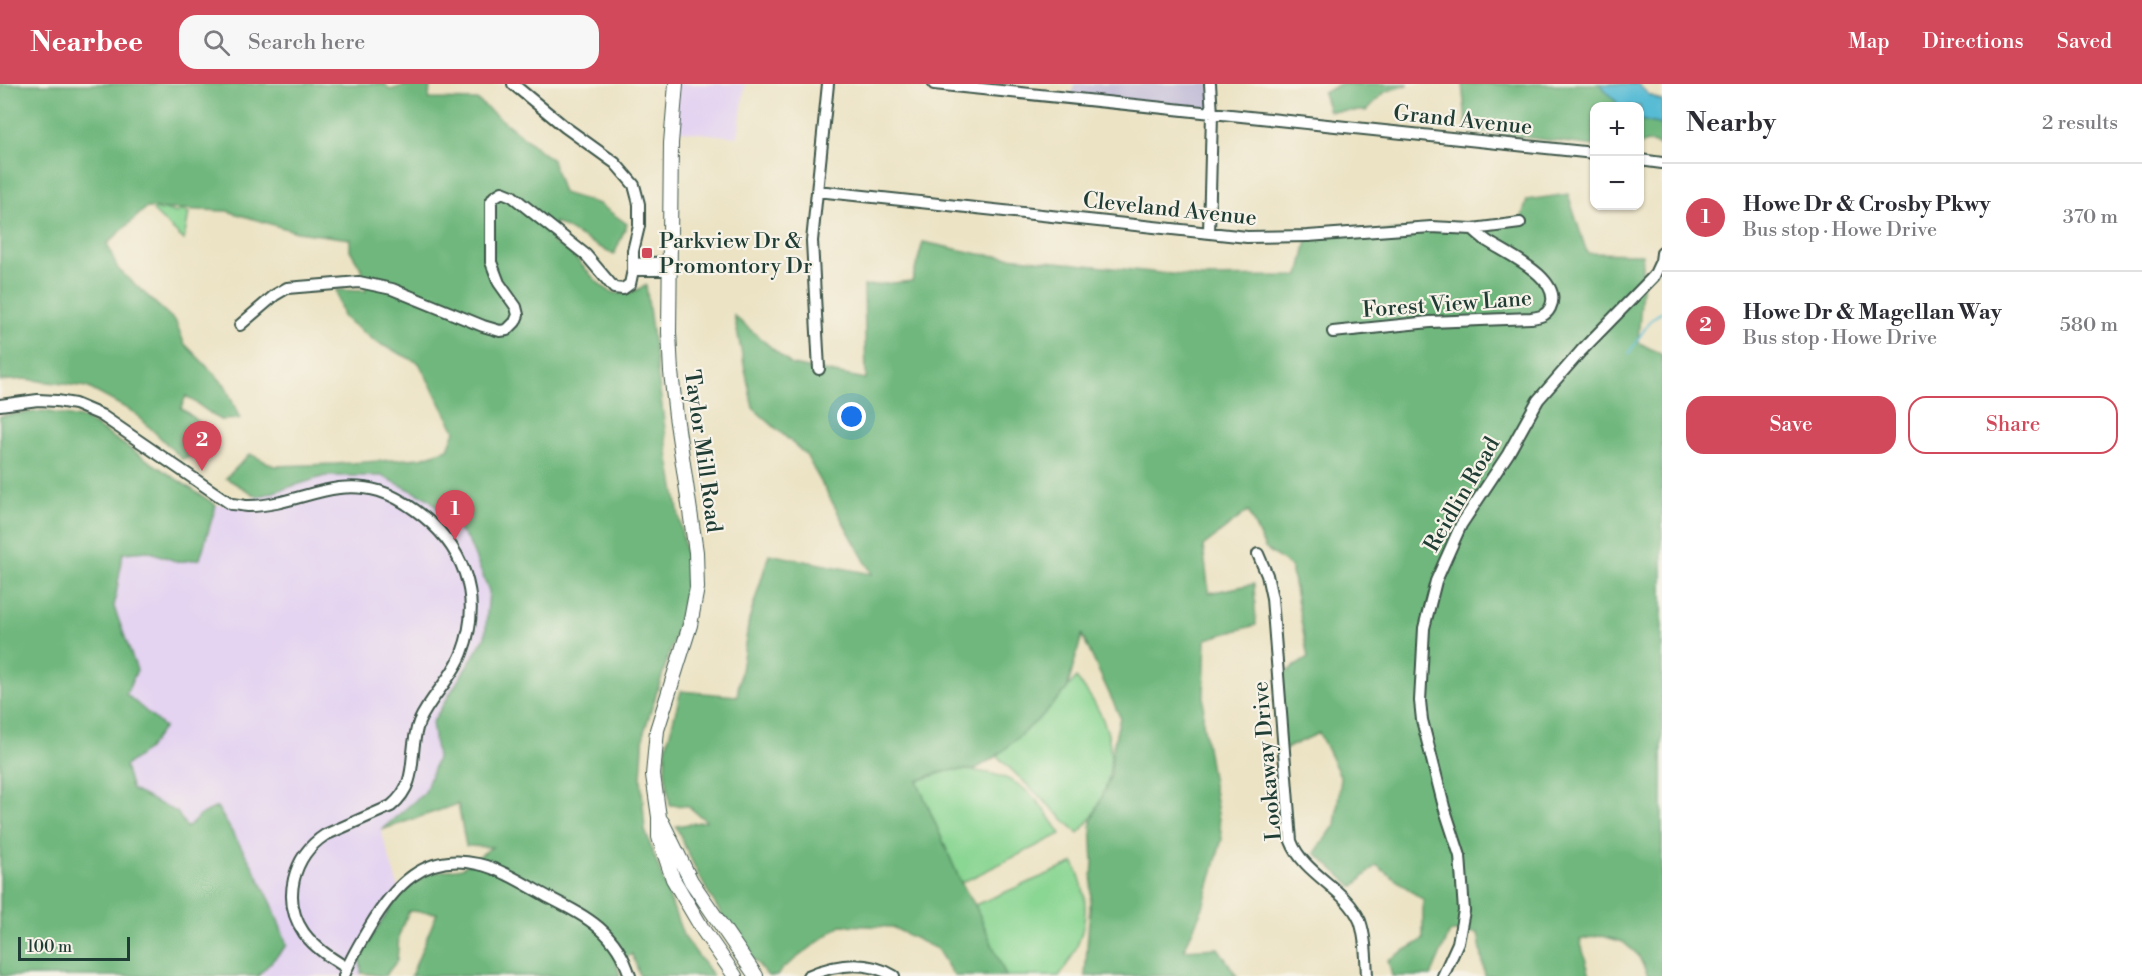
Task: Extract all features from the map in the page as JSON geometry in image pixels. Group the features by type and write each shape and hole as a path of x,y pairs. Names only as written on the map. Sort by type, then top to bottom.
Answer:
{"main road":[{"name":"Taylor Mill Road","path":"676,84 671,143 671,372 696,552 697,588 690,626 662,711 654,748 653,775 659,817 659,837 673,879 703,930 735,976"},
{"name":"Taylor Mill Road","path":"659,817 691,881 756,976"}],"street":[{"path":"240,325 275,295 287,288 359,282 392,289 483,326 500,331 507,330 518,315 516,307 499,283 491,262 491,202 502,192 512,196 586,255 614,288 628,287 632,280 639,211 634,185 616,163 565,127 513,84"},
{"path":"819,369 812,241 828,84"},
{"name":"Grand Avenue","path":"934,84 1590,153"},
{"path":"1209,233 1212,114 1210,84"},
{"path":"1644,161 1662,163"},
{"name":"Cleveland Avenue","path":"817,190 1209,233 1279,237 1431,227 1473,229 1520,223"},
{"name":"Forest View Lane","path":"1333,332 1430,322 1531,318 1545,315 1552,303 1546,281 1530,267 1485,240 1473,229"},
{"name":"Reidlin Road","path":"1443,976 1458,944 1464,911 1460,856 1441,796 1422,720 1420,701 1424,628 1436,581 1461,525 1508,454 1538,400 1574,358 1654,276 1662,253"},
{"path":"633,267 670,266"},
{"path":"0,405 57,400 75,404 101,415 231,504 250,506 338,487 360,487 380,491 401,500 431,522 453,546 466,575 470,592 466,640 456,666 420,722 407,786 398,800 391,806 315,841 302,858 294,878 292,902 302,930 345,972 383,904 401,883 432,866 465,862 495,870 586,916 607,934 620,952 630,976"},
{"name":"Lookaway Drive","path":"1258,554 1267,574 1272,598 1291,842 1301,860 1355,913 1363,936 1367,976"},
{"path":"808,976 826,968 844,965 881,970 894,976"}],"shaded area":[{"path":"676,84 745,84 738,137 672,130"},
{"path":"1074,84 1210,84 1212,114 1070,100"},
{"path":"325,476 382,476 429,499 468,540 489,591 485,637 432,722 437,758 425,792 381,830 400,893 360,955 361,976 258,976 287,945 272,904 252,865 202,814 187,828 177,812 132,790 125,766 148,749 125,694 114,607 123,553 148,551 178,562 200,559 216,505 231,504 258,497"}],"green space":[{"path":"0,84 385,84 390,90 410,84 430,84 429,99 477,100 552,160 563,193 599,204 627,224 614,255 555,222 552,242 570,253 596,281 612,292 622,294 633,292 646,285 669,459 686,556 686,589 674,639 644,732 641,777 645,830 683,935 713,976 640,976 632,954 617,964 620,976 411,976 437,913 409,911 399,935 397,961 385,976 361,973 360,955 400,893 430,873 462,868 492,847 466,846 458,804 381,830 425,792 437,758 432,723 485,637 489,591 468,540 429,499 382,476 325,476 258,497 226,478 250,454 274,466 421,458 448,449 455,431 419,363 376,342 343,317 336,290 366,291 362,270 350,250 350,239 297,232 227,211 146,208 107,244 118,269 176,322 184,343 225,385 240,419 220,420 186,396 181,408 206,427 188,446 194,455 182,459 135,413 87,387 25,379 0,381"},
{"path":"1340,84 1409,84 1385,92 1366,111 1329,111 1323,93"},
{"path":"1462,84 1600,84 1616,102 1590,102 1590,145 1467,130"},
{"path":"1644,121 1662,125 1662,146 1644,143"},
{"path":"1568,194 1587,253 1642,254 1638,342 1662,355 1662,976 1648,976 1638,955 1623,942 1599,935 1580,940 1590,976 1485,976 1478,933 1450,932 1431,976 1392,976 1388,960 1423,940 1423,900 1376,865 1353,887 1315,853 1335,825 1341,778 1319,733 1283,750 1277,678 1308,658 1291,567 1265,548 1248,511 1203,546 1209,593 1254,584 1256,625 1206,639 1203,722 1222,839 1203,907 1184,950 1218,948 1237,976 1085,976 1093,863 1091,822 1111,775 1112,752 1120,717 1082,635 1067,689 1042,716 997,756 974,770 951,770 917,781 961,883 975,905 1006,976 954,976 937,949 892,927 841,925 782,969 777,976 768,976 740,942 716,905 676,826 706,821 688,806 670,805 665,771 666,748 681,691 737,696 749,620 769,554 872,574 806,455 753,408 734,316 792,365 866,379 864,286 912,281 923,242 979,254 1200,277 1299,276 1308,236 1520,223 1527,200"},
{"path":"155,209 177,213 179,210 189,213 184,240 153,211"},
{"path":"44,411 85,419 216,505 200,559 178,562 148,551 123,553 114,607 137,670 126,694 164,727 148,749 125,766 132,790 177,812 187,828 202,814 217,807 252,865 272,904 287,945 258,976 0,976 0,416"},
{"path":"1076,678 1087,691 1108,733 1111,763 1098,806 1090,820 1078,833 997,756 1042,716"},
{"path":"951,770 971,770 1004,777 1028,792 1050,817 1061,834 961,883 917,781"},
{"path":"1074,863 1084,893 1085,908 1081,936 1068,963 1059,976 1006,976 975,905"}],"water":[{"path":"1600,84 1638,84 1648,94 1662,101 1662,125 1644,121 1644,102 1616,102"}],"waterway":[{"path":"1629,353 1650,321 1662,311"}],"place":[{"name":"Parkview Dr & Promontory Dr","path":"647,253"},
{"name":"Howe Dr & Magellan Way","path":"202,471"},
{"name":"Howe Dr & Crosby Pkwy","path":"455,540"}]}
